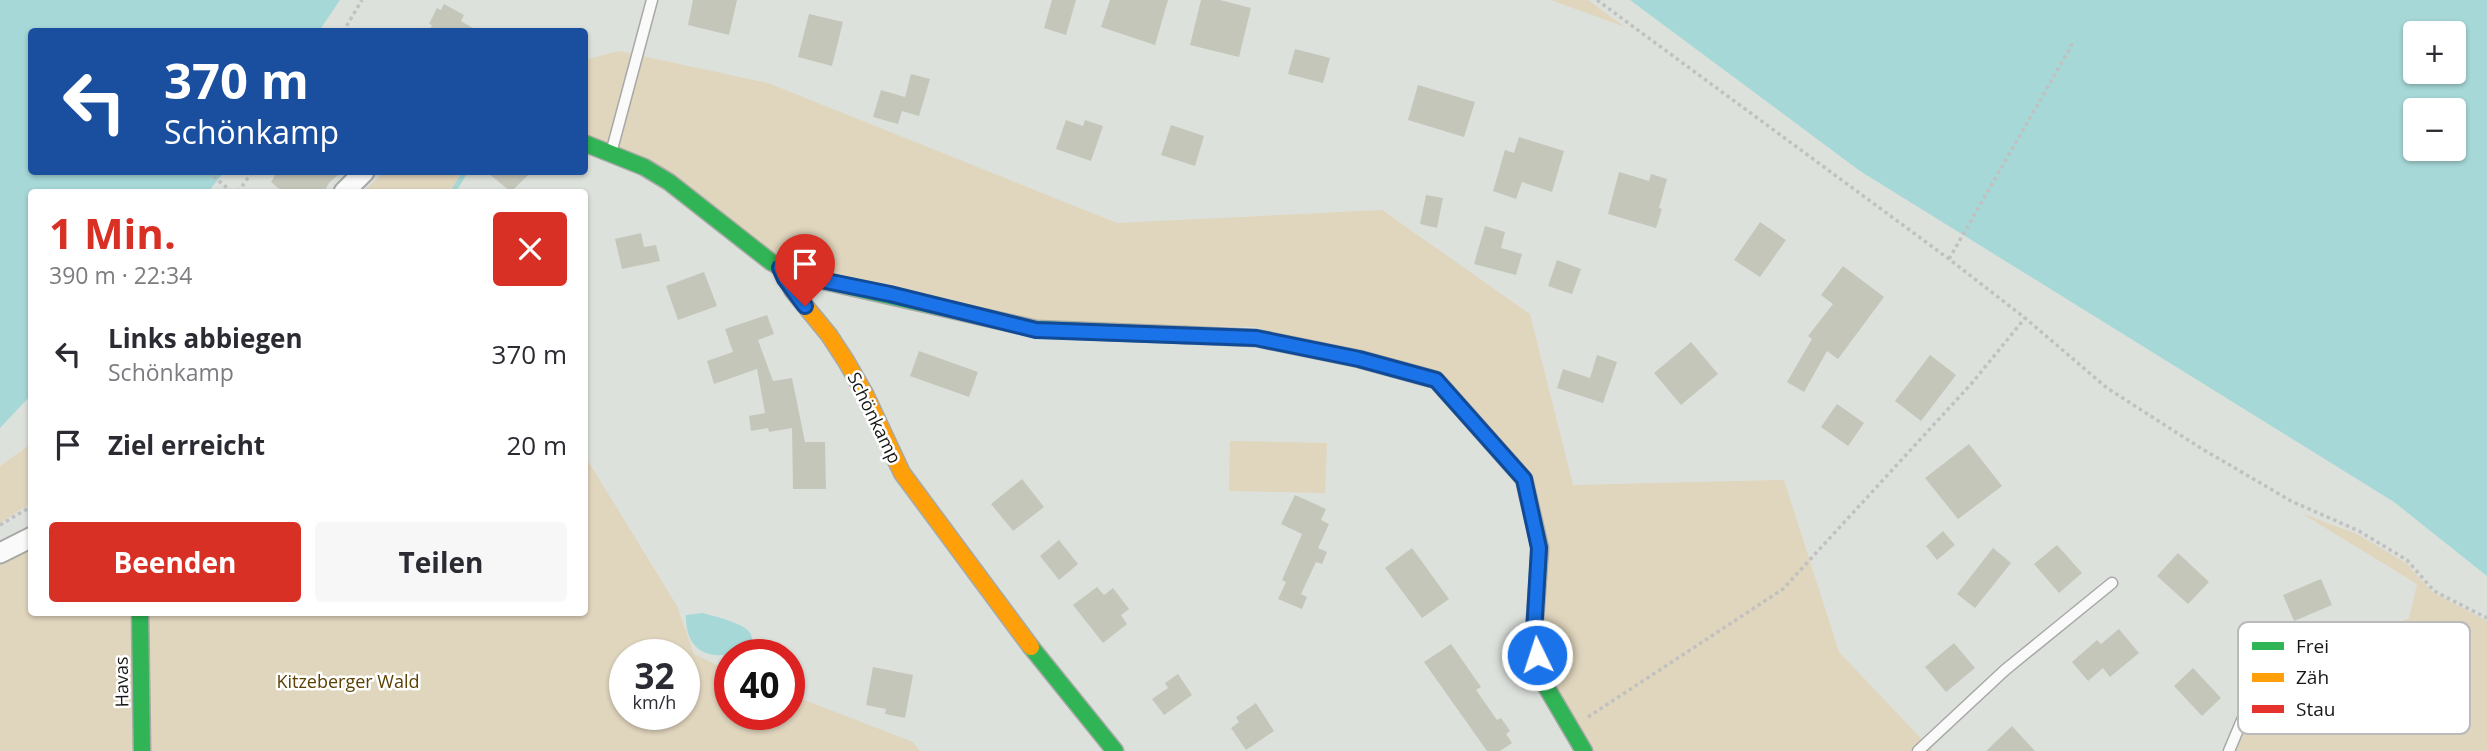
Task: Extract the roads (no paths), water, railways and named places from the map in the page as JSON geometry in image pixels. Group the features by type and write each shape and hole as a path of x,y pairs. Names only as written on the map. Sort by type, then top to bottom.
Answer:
{"street":[{"name":"Schönkamp","path":"588,145 644,167 669,182 780,268 793,291 846,360 902,473 1006,616 1115,751"},
{"path":"347,189 361,175"},
{"path":"780,268 797,275 890,294 1036,330 1256,338 1359,359 1436,380 1524,479 1539,548 1534,633 1541,678 1584,751"},
{"path":"0,554 28,539"},
{"name":"Havas","path":"140,616 142,751"}],"lane":[{"path":"610,153 652,0"},
{"path":"1918,751 2005,670 2112,583"},
{"path":"2229,751 2238,730"}],"water":[{"path":"0,0 340,0 321,28 28,28 28,175 222,175 210,189 28,189 28,398 0,428"},
{"path":"1630,0 2487,0 2487,576 2394,502 1860,171"},
{"path":"702,613 731,621 746,629 752,639 714,639 714,655 705,653 700,650 700,639 691,639 686,615"}],"waterway":[{"path":"455,189 463,175"}],"park label":[{"name":"Kitzeberger Wald","path":"348,682"}]}
